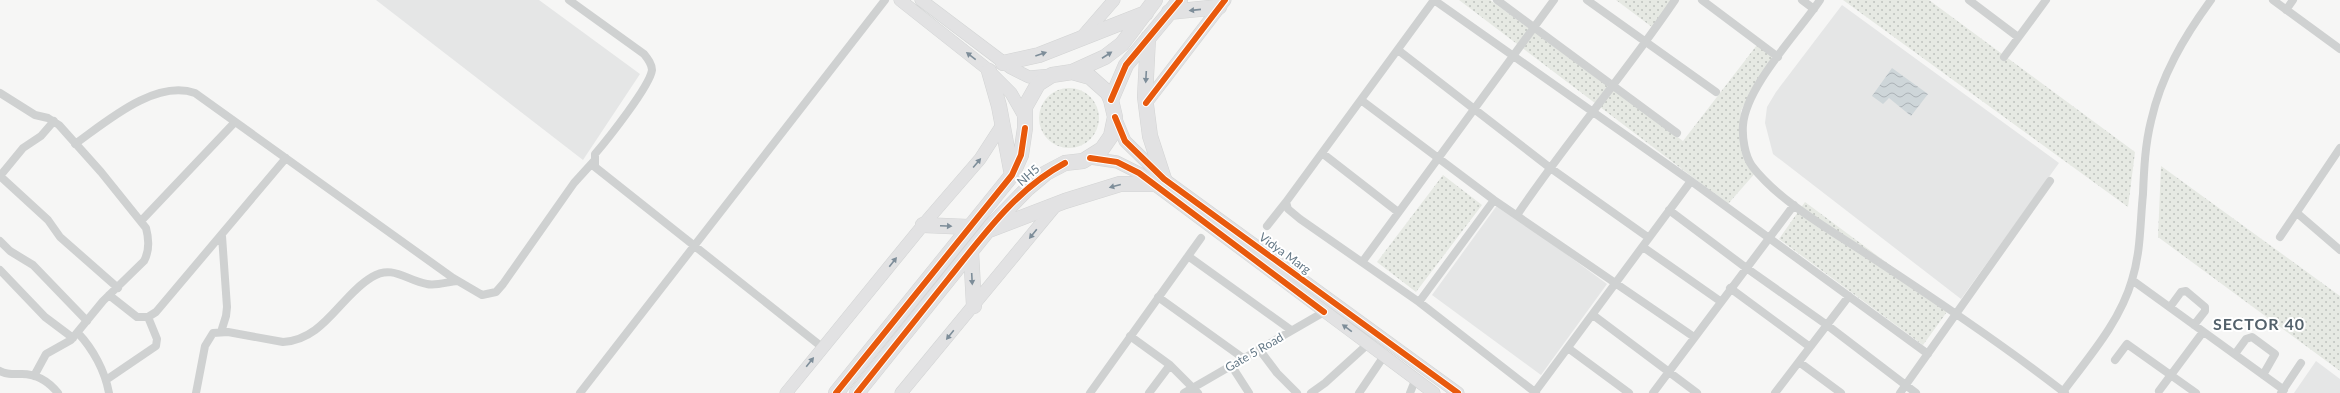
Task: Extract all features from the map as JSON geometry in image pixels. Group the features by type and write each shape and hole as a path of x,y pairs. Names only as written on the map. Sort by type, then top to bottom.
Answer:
{"highway":[{"path":"1111,100 1126,65 1180,0"},
{"path":"1170,12 1222,3"},
{"path":"1003,63 1039,55 1081,38 1152,4"},
{"name":"NH5","path":"836,393 1012,175 1022,155 1027,101 1038,84 1052,75 1072,72 1105,56 1122,44 1152,4"},
{"path":"987,231 1057,204 1120,184 1159,182 1150,136 1146,103 1148,38"},
{"path":"989,71 1012,175"},
{"name":"NH5","path":"857,393 987,231 1028,188 1046,173 1065,163 1074,163 1090,158 1102,149 1111,136 1115,116 1108,93 1090,76 1072,72"},
{"path":"923,224 969,227"},
{"path":"971,251 974,306"}],"main road":[{"path":"900,0 989,71 1011,93 1024,122"},
{"path":"921,0 1003,63 1029,77 1052,75"},
{"path":"1081,38 1114,0"},
{"path":"1146,103 1222,3"},
{"name":"Vidya Marg","path":"1115,116 1125,141 1159,182 1324,312 1416,378 1434,393"},
{"path":"786,393 923,224 980,160 1002,125"},
{"name":"Vidya Marg","path":"1090,158 1117,162 1159,182 1458,393"},
{"path":"901,393 1057,204"}],"street":[{"path":"569,0 644,54 652,66 649,80 595,154 595,167 695,244 822,347"},
{"path":"580,393 885,0"},
{"path":"1267,226 1322,154 1434,0 1691,181 1928,354"},
{"path":"1497,0 1678,133"},
{"path":"1363,261 1438,156 1554,0"},
{"path":"1587,0 1716,92"},
{"path":"1517,215 1549,167 1647,42 1675,0"},
{"path":"1702,0 1778,57"},
{"path":"1802,0 1814,9"},
{"path":"1820,0 1778,57 1750,101 1743,125 1743,134 1748,158 1752,166 1794,205 1956,314 2064,392 2110,328 2132,280 2140,247 2142,196 2150,122 2160,89 2175,56 2185,36 2210,0"},
{"path":"1970,0 2018,37"},
{"path":"2004,57 2046,0"},
{"path":"2273,0 2340,50"},
{"path":"2286,10 2293,0"},
{"path":"1398,50 1549,167 1648,238"},
{"path":"75,144 119,112 152,96 171,90 182,89 195,93 457,281 482,295 496,292 574,183 594,161"},
{"path":"0,93 35,115 54,121 101,172 141,221 148,237 148,255 118,288 109,295 76,336 64,346 46,354 34,376"},
{"path":"1361,100 1438,156 1494,200 1615,285 1694,337"},
{"path":"54,121 41,136 23,148 0,176 48,220 60,237 118,288"},
{"path":"141,221 235,122"},
{"path":"2280,237 2340,148"},
{"path":"1322,154 1398,212"},
{"path":"109,295 137,317 148,317 164,304 286,158"},
{"path":"2332,158 2340,163"},
{"path":"1286,202 1288,209 1420,302 1535,393 1691,181"},
{"path":"1900,393 2050,181"},
{"path":"1420,302 1494,200"},
{"path":"1653,393 1768,237 1794,205"},
{"path":"1670,210 1745,268 1827,325 1916,393"},
{"path":"2297,213 2340,250"},
{"path":"220,332 226,316 227,307 222,236"},
{"path":"1090,393 1201,238"},
{"path":"0,241 10,251 33,265 87,321"},
{"path":"1643,247 1720,301"},
{"path":"1188,256 1291,330"},
{"path":"0,270 45,317 76,336 93,352 106,380 109,393"},
{"path":"196,393 205,346 213,333 220,332 283,342 292,342 311,334 365,282 377,274 398,273 428,284 457,281"},
{"path":"2132,280 2235,354 2282,391 2301,363"},
{"path":"1730,288 1810,347"},
{"path":"2170,307 2181,292 2186,291 2206,309 2194,325"},
{"path":"1775,393 1849,296"},
{"path":"1158,298 1243,358"},
{"name":"Gate 5 Road","path":"1184,393 1196,390 1231,365 1324,312"},
{"path":"1593,315 1667,372 1697,393"},
{"path":"106,380 156,346 157,339 148,317"},
{"path":"2159,391 2203,332"},
{"path":"1130,336 1170,365 1196,390"},
{"path":"2235,354 2246,339 2252,337 2275,354 2263,375"},
{"path":"1311,393 1325,383 1368,344"},
{"path":"2115,360 2128,344 2196,393"},
{"path":"1568,348 1629,393"},
{"path":"1259,349 1277,373 1297,393"},
{"path":"1359,393 1384,356"},
{"path":"1798,362 1841,393"},
{"path":"1149,393 1170,365"},
{"path":"1231,365 1249,393"},
{"path":"0,371 12,375 34,376 46,381 58,393"},
{"path":"1410,393 1416,378"}],"shaded area":[{"path":"376,0 539,0 640,74 583,160"},
{"path":"1459,0 1490,0 1683,141 1760,41 1776,54 1741,110 1740,132 1757,171 1728,204"},
{"path":"1616,0 1672,0 1652,27"},
{"path":"1843,0 1929,0 2135,152 2128,207"},
{"path":"1842,5 2059,163 1961,299 1773,154 1765,123 1767,107 1776,92"},
{"path":"1069,88 1086,93 1094,101 1099,118 1094,135 1086,143 1069,148 1052,143 1044,135 1039,118 1044,101 1052,93"},
{"path":"2161,166 2340,296 2340,371 2158,237"},
{"path":"1443,175 1482,205 1416,292 1377,262"},
{"path":"1805,202 1949,309 1923,345 1779,239"},
{"path":"1498,204 1607,284 1541,375 1432,295"},
{"path":"2316,361 2340,379 2340,393 2294,393"}],"water":[{"path":"1892,68 1928,94 1911,116 1889,98 1883,104 1872,96"}],"cycle path":[{"path":"1111,100 1126,65 1180,0"},
{"path":"1146,103 1225,0"},
{"path":"1115,117 1125,141 1164,179 1458,393"},
{"path":"836,393 1012,175 1021,155 1025,128"},
{"path":"1090,158 1117,162 1139,173 1324,312"},
{"path":"857,393 1001,214 1031,186 1065,163"}],"district":[{"name":"SECTOR 40","path":"2259,323"}]}
